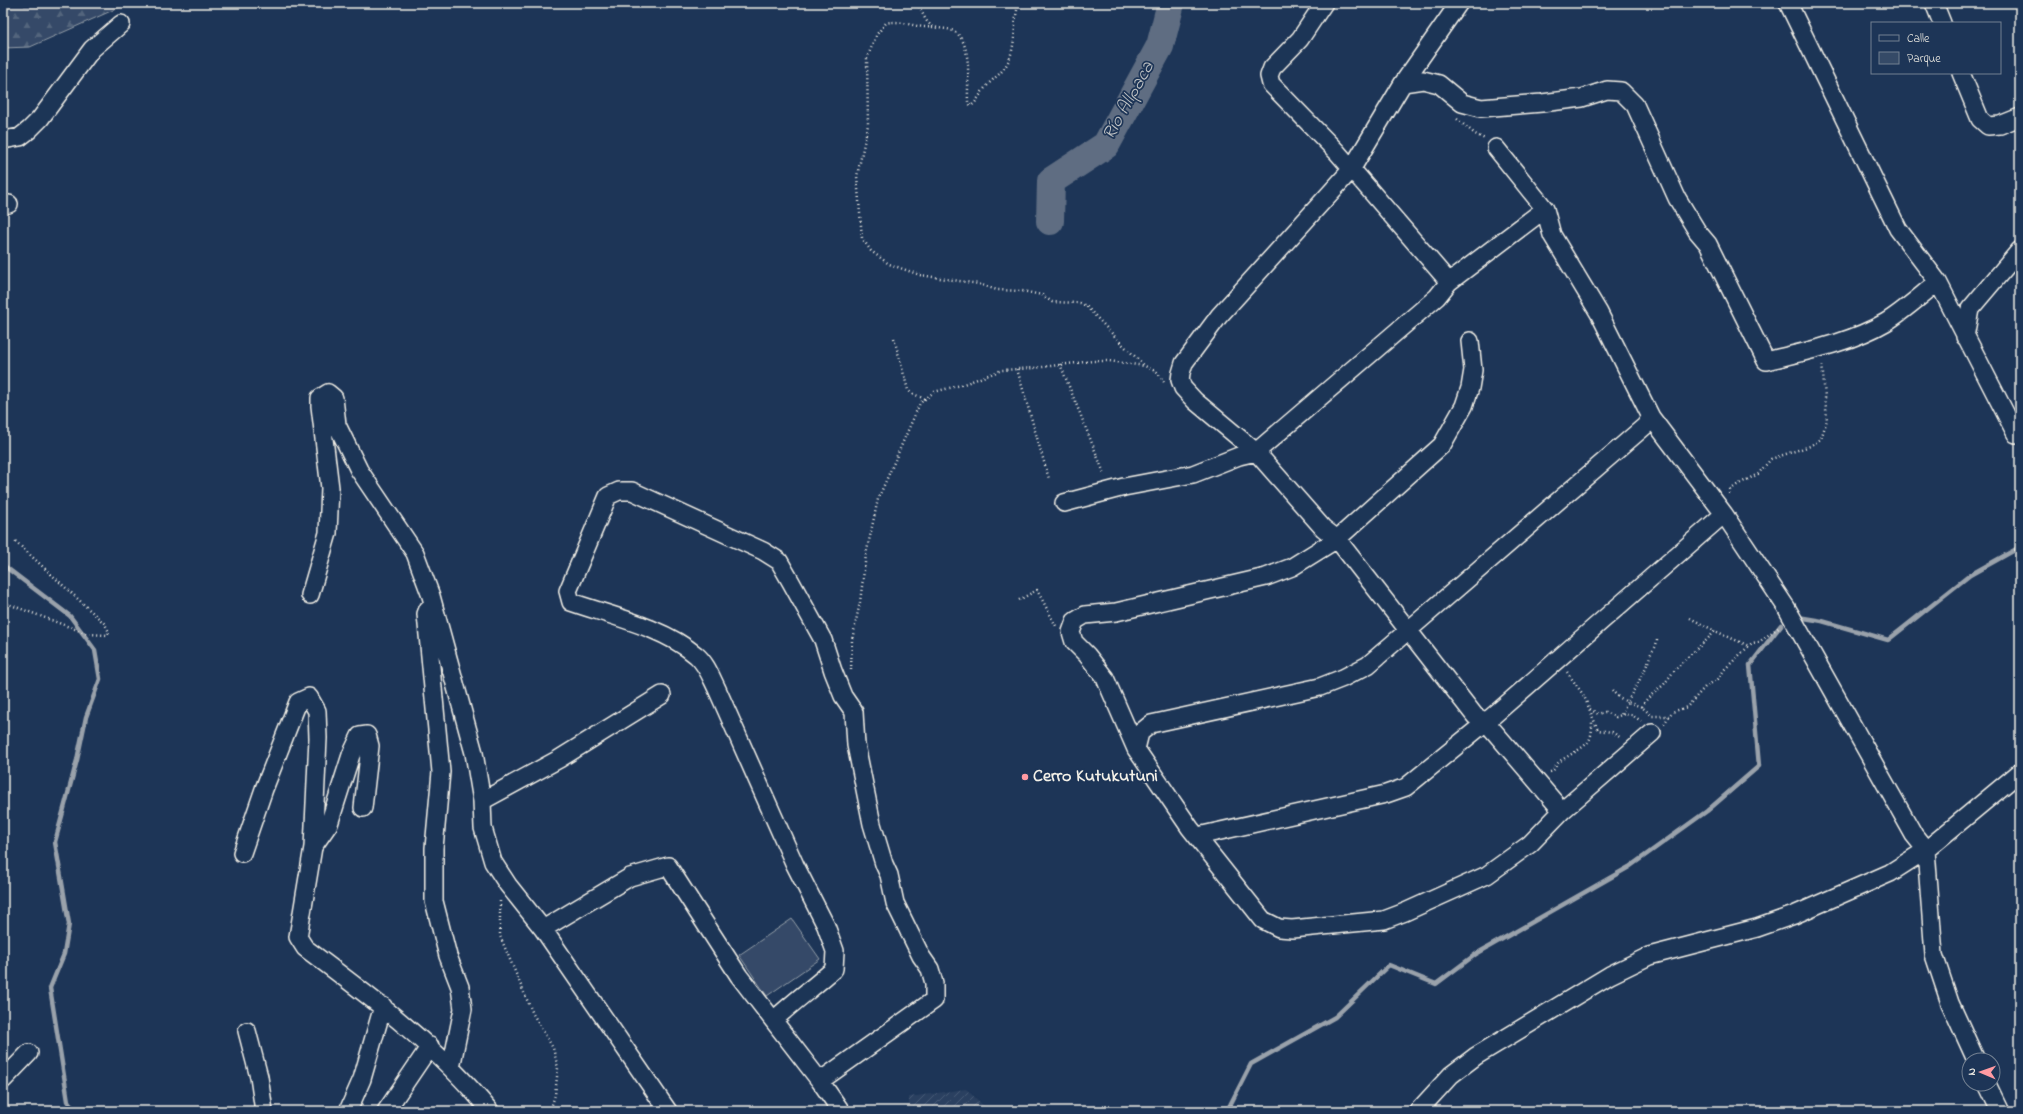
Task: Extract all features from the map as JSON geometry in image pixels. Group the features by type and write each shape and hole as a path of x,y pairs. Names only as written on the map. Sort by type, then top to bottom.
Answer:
{"street":[{"path":"1324,3 1300,39 1272,68 1269,76 1271,84 1337,152 1449,282"},
{"path":"1459,3 1403,83 1351,170 1219,316 1184,363 1180,380 1183,388 1195,401 1256,452 1323,528 1337,539 1475,716 1486,722 1562,811"},
{"path":"1934,3 1942,22"},
{"path":"1790,4 1898,229 1938,282 2016,434 2020,431"},
{"path":"3,140 20,137 29,130 40,119 92,49 121,24"},
{"path":"1961,74 1980,120 1988,126 2000,126 2020,117"},
{"path":"1403,83 1423,80 1439,84 1462,103 1481,108 1582,98 1607,90 1621,91 1635,105 1677,198 1697,231 1708,244 1766,362 1818,348 1863,333 1887,321 1938,282"},
{"path":"1496,148 1545,209 1552,235 1599,313 1652,417 1724,514 1790,615 1914,835 1926,850 1934,955 1950,1003 1972,1052"},
{"path":"1064,503 1124,487 1193,474 1239,456 1256,452 1437,297 1449,282 1545,209"},
{"path":"1965,337 1970,309 2020,250"},
{"path":"1470,341 1473,370 1470,388 1464,406 1442,445 1337,539 1292,567 1266,577 1116,612 1085,615 1075,621 1071,632 1074,642 1087,655 1104,678 1136,750 1190,828 1198,836 1263,920 1279,928 1292,929 1384,920 1487,875 1530,844 1562,811 1652,733"},
{"path":"310,594 328,533 330,488 320,406 320,398 328,393 334,398 337,425 360,470 415,553 431,596 474,753 482,801 484,828 493,862 508,885 543,929 668,1111"},
{"path":"1136,750 1140,733 1151,724 1320,687 1343,678 1368,665 1645,426 1652,417"},
{"path":"774,1020 792,1003 834,970 835,951 826,926 795,865 717,688 708,670 696,655 665,635 571,602 568,597 568,591 608,496 619,491 632,491 763,551 778,561 823,640 833,671 844,696 854,712 856,745 872,824 884,864 889,875 895,903 920,956 930,969 934,983 934,1000 820,1081"},
{"path":"1198,836 1386,794 1406,787 1486,722 1724,514"},
{"path":"431,596 426,614 440,772 434,848 434,901 448,956 460,987 463,1009 450,1068"},
{"path":"482,801 559,758 662,695"},
{"path":"242,853 264,789 298,702 309,697 317,711 318,738 313,847 298,937 305,948 382,1006 430,1046 450,1068 470,1086 490,1111"},
{"path":"313,847 329,824 351,754 360,736 367,735 370,746 363,808"},
{"path":"1418,1111 1451,1075 1476,1056 1610,975 1649,956 1756,928 1794,915 1890,873 1926,850 2020,772"},
{"path":"543,929 630,877 668,866 739,976 774,1020 841,1111"},
{"path":"348,1111 362,1079 382,1006"},
{"path":"247,1030 259,1076 264,1111"},
{"path":"386,1111 430,1046"},
{"path":"3,1080 29,1053"},
{"path":"1992,1092 2000,1111"}],"path":[{"path":"917,3 927,21 933,27"},
{"path":"1020,3 1015,16 1014,42 1007,65 1000,75 986,87 976,102 971,106 968,102 970,82 967,54 957,33 950,29 933,27 925,28 907,24 886,23 877,34 867,58 868,125 858,167 857,187 860,198 862,238 879,258 897,268 920,275 987,285 997,290 1022,291 1042,295 1052,302 1080,303 1086,306 1098,320 1145,366 1157,372 1170,387 1176,391 1183,388"},
{"path":"894,338 908,390 911,393 925,399"},
{"path":"1724,514 1729,494 1733,488 1753,478 1771,459 1810,446 1823,436 1827,420 1827,406 1824,374 1818,348"},
{"path":"851,671 850,658 852,640 860,602 866,555 878,499 896,463 915,412 925,399 934,392 961,386 992,372 1002,370 1109,361 1145,366"},
{"path":"1060,364 1104,473"},
{"path":"1017,369 1049,479"},
{"path":"3,602 74,630 88,634 108,635 109,628 15,541"},
{"path":"1019,600 1037,590 1054,624 1062,633 1074,642"},
{"path":"1590,710 1598,714 1605,712 1616,717 1621,715 1632,715 1643,722 1652,733 1666,722 1676,710 1687,706 1705,687 1718,679 1725,669 1752,643 1760,642 1790,615"},
{"path":"1690,618 1749,646"},
{"path":"1642,706 1647,698 1662,686 1676,669 1716,631"},
{"path":"1621,715 1632,692 1639,683 1650,654 1656,649 1657,639"},
{"path":"1546,771 1552,772 1559,762 1577,749 1587,745 1590,739 1592,720 1590,710 1572,677 1557,660"},
{"path":"1612,690 1617,696 1627,702 1642,706 1652,716 1670,716"},
{"path":"1592,720 1598,730 1615,734 1632,751"},
{"path":"508,885 501,895 500,936 533,1014 552,1048 558,1068 555,1095 550,1111"}],"shaded area":[{"path":"966,1089 989,1111 909,1111 909,1097"}],"green space":[{"path":"3,3 129,3 30,47 3,48"},
{"path":"792,919 820,959 767,996 739,955"}],"waterway":[{"name":"Río Allpaca","path":"1050,221 1051,181 1106,145 1160,46 1171,3"},
{"path":"1798,617 1822,621 1888,640 1970,575 2020,547"},
{"path":"3,565 70,616 95,650 100,679 86,717 77,760 55,842 69,924 64,954 50,988 68,1101 75,1111"},
{"path":"1227,1111 1251,1064 1335,1017 1389,965 1436,984 1476,954 1629,867 1707,811 1759,766 1750,665 1781,625"}],"place":[{"name":"Cerro Kutukutuni","path":"1025,777"}]}
